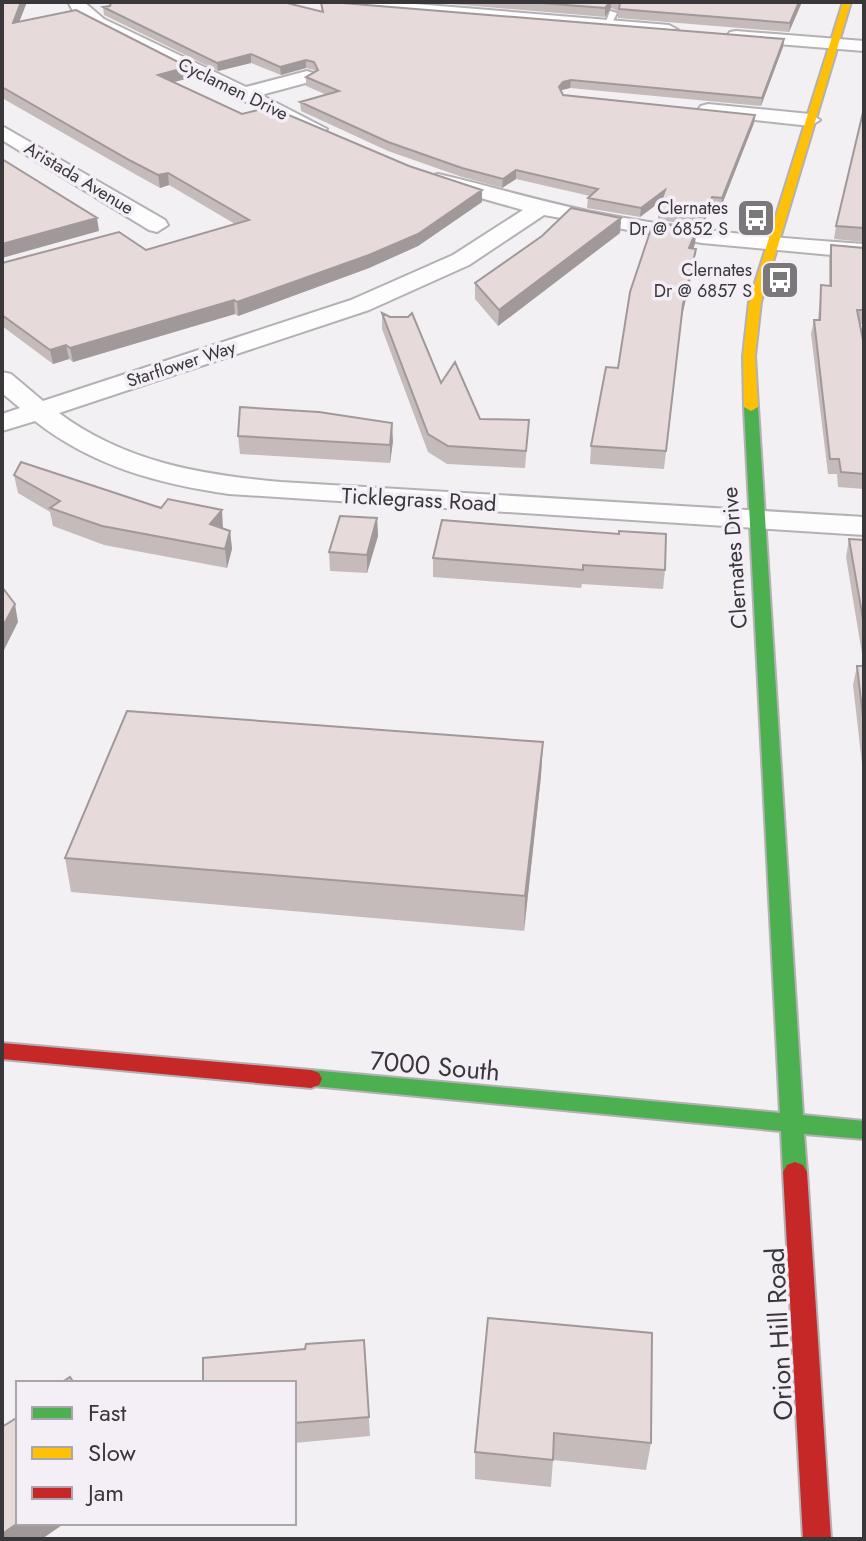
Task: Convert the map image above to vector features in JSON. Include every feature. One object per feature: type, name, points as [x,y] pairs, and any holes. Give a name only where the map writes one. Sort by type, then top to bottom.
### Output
[{"type":"street","name":"Cyclamen Drive","points":[[76,2],[82,12],[98,23],[328,135]]},
{"type":"street","points":[[331,2],[610,19],[682,31]]},
{"type":"street","name":"Clernates Drive","points":[[793,1125],[755,519],[749,356],[755,302],[847,2]]},
{"type":"street","points":[[713,34],[864,46]]},
{"type":"street","points":[[243,94],[307,77]]},
{"type":"street","points":[[690,109],[810,120]]},
{"type":"street","name":"Aristada Avenue","points":[[2,132],[157,225],[129,233]]},
{"type":"street","points":[[424,175],[540,208],[673,233],[864,251]]},
{"type":"street","name":"Starflower Way","points":[[2,423],[360,305],[449,266],[540,208]]},
{"type":"street","points":[[360,305],[386,319]]},
{"type":"street","name":"Ticklegrass Road","points":[[2,380],[81,440],[146,468],[204,482],[281,491],[864,526]]},
{"type":"street","name":"7000 South","points":[[2,1051],[864,1130]]},
{"type":"street","name":"Orion Hill Road","points":[[793,1125],[817,1539]]},
{"type":"building","points":[[2,2],[21,2],[13,23],[76,10],[188,67],[158,75],[242,114],[270,107],[409,166],[482,190],[418,234],[369,255],[237,302],[234,300],[70,348],[66,345],[50,350],[2,315],[2,263],[119,232],[146,250],[249,220],[168,173],[158,175],[131,161],[2,87]]},
{"type":"building","points":[[111,2],[283,2],[323,12],[321,2],[330,2],[784,39],[762,98],[571,80],[559,87],[563,95],[755,115],[722,198],[712,197],[704,217],[658,210],[665,190],[641,208],[588,198],[598,189],[516,170],[503,179],[388,142],[300,102],[339,91],[306,77],[318,70],[314,62],[306,60],[280,67],[251,54],[217,63],[103,7],[110,6]]},
{"type":"building","points":[[528,2],[610,2],[605,8]]},
{"type":"building","points":[[617,2],[799,2],[790,23],[619,9],[620,3]]},
{"type":"building","points":[[864,108],[864,228],[836,226]]},
{"type":"building","points":[[2,159],[97,218],[2,244]]},
{"type":"building","points":[[571,208],[621,218],[499,310],[475,283],[542,236]]},
{"type":"building","points":[[653,223],[697,229],[689,248],[696,249],[683,304],[666,451],[591,446],[606,367],[618,368],[630,292]]},
{"type":"building","points":[[831,245],[864,248],[864,310],[857,310],[864,345],[864,474],[841,472],[839,459],[830,459],[814,320],[820,320],[821,285],[831,286]]},
{"type":"building","points":[[382,313],[390,317],[408,317],[412,313],[441,383],[455,362],[480,419],[529,420],[526,451],[448,446],[428,434]]},
{"type":"building","points":[[240,407],[319,412],[392,423],[390,445],[238,436]]},
{"type":"building","points":[[21,462],[161,508],[168,499],[222,510],[210,524],[230,531],[225,549],[102,526],[50,508],[60,501],[14,475]]},
{"type":"building","points":[[340,516],[377,518],[367,555],[329,552]]},
{"type":"building","points":[[442,520],[619,534],[619,531],[666,534],[665,570],[583,565],[583,570],[433,558]]},
{"type":"building","points":[[849,539],[864,540],[864,625]]},
{"type":"building","points":[[2,587],[15,604],[2,628]]},
{"type":"building","points":[[857,666],[864,666],[864,726]]},
{"type":"building","points":[[127,711],[543,742],[525,896],[65,858]]},
{"type":"building","points":[[488,1318],[652,1333],[651,1443],[554,1433],[553,1460],[475,1452]]},
{"type":"building","points":[[364,1340],[369,1417],[296,1423],[296,1381],[203,1381],[203,1358],[305,1349],[306,1344]]},
{"type":"building","points":[[16,1418],[16,1524],[2,1534],[2,1427]]},
{"type":"traffic: fast","points":[[751,407],[795,1172]]},
{"type":"traffic: fast","points":[[311,1079],[864,1130]]},
{"type":"traffic: slow","points":[[751,407],[749,356],[755,302],[847,2]]},
{"type":"traffic: jam","points":[[2,1051],[311,1079]]},
{"type":"traffic: jam","points":[[795,1172],[817,1539]]},
{"type":"place","name":"Clernates Dr @ 6852 S","points":[[756,218]]},
{"type":"place","name":"Clernates Dr @ 6857 S","points":[[780,280]]}]
